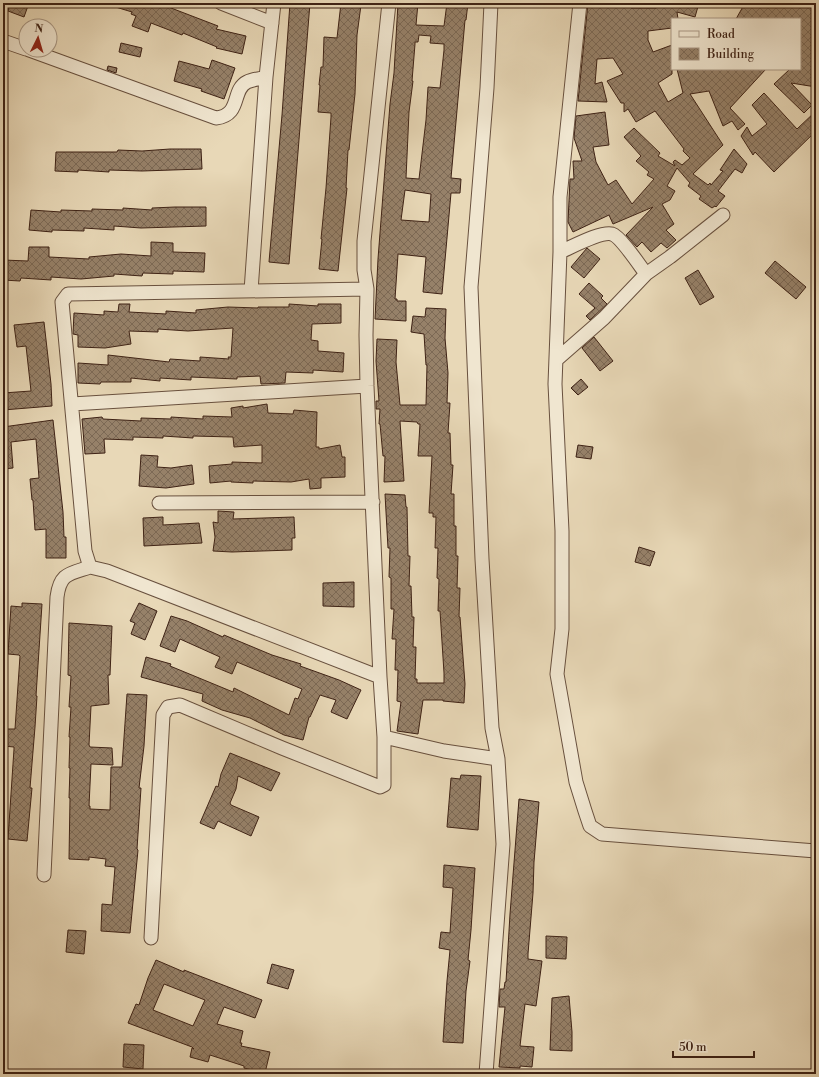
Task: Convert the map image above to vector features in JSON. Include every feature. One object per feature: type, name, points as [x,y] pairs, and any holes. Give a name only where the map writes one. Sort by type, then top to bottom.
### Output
[{"type":"street","points":[[221,3],[272,23]]},
{"type":"street","points":[[251,291],[266,77],[274,3]]},
{"type":"street","points":[[151,938],[163,715],[168,707],[180,705],[380,787],[384,785],[384,737],[367,386],[367,289],[364,270],[364,240],[389,3]]},
{"type":"street","points":[[486,1074],[502,844],[498,759],[492,728],[482,566],[471,287],[487,88],[491,3]]},
{"type":"street","points":[[580,3],[560,197],[560,252],[554,384],[562,531],[562,629],[557,674],[576,782],[584,811],[590,826],[602,834],[816,850]]},
{"type":"street","points":[[3,41],[18,47]]},
{"type":"street","points":[[49,58],[216,118],[224,117],[230,113],[242,86],[247,82],[266,77]]},
{"type":"street","points":[[556,360],[604,318],[646,274],[723,215]]},
{"type":"street","points":[[560,252],[604,234],[614,234],[646,274]]},
{"type":"street","points":[[90,566],[85,551],[62,302],[68,294],[367,289]]},
{"type":"street","points":[[72,404],[367,386]]},
{"type":"street","points":[[159,504],[373,502]]},
{"type":"street","points":[[44,875],[58,585],[67,575],[90,566],[107,571],[380,677]]},
{"type":"street","points":[[384,737],[444,751],[498,759]]},
{"type":"building","points":[[10,3],[29,3],[24,17],[8,11]]},
{"type":"building","points":[[110,3],[158,3],[218,26],[216,29],[246,36],[242,54],[216,48],[217,47],[183,33],[182,35],[151,23],[148,32],[132,26],[136,16],[131,14],[132,12],[109,5]]},
{"type":"building","points":[[290,3],[310,3],[289,264],[269,262]]},
{"type":"building","points":[[341,3],[361,5],[357,35],[355,94],[348,150],[347,188],[338,271],[319,269],[331,113],[318,112],[321,67],[323,67],[324,37],[337,38]]},
{"type":"building","points":[[398,3],[418,3],[416,25],[444,26],[447,3],[468,3],[465,20],[451,178],[461,179],[460,193],[451,193],[442,294],[423,292],[426,257],[398,254],[395,299],[397,299],[397,301],[406,301],[406,321],[375,319],[378,259],[390,104],[394,73]],"holes":[[[419,35],[431,36],[430,43],[444,44],[440,88],[428,87],[426,120],[419,179],[406,178],[409,112],[413,81],[415,42],[418,42]],[[405,190],[431,194],[429,222],[401,220]]]},
{"type":"building","points":[[588,3],[630,3],[631,8],[656,8],[656,6],[653,6],[654,3],[699,3],[695,17],[677,12],[678,18],[671,18],[671,28],[648,31],[648,40],[653,52],[671,45],[672,74],[658,83],[668,102],[683,93],[677,70],[765,70],[730,108],[745,124],[738,130],[732,121],[723,126],[709,91],[690,94],[723,145],[693,174],[708,185],[710,183],[711,185],[723,171],[720,170],[734,149],[747,164],[742,173],[735,169],[718,191],[725,196],[716,207],[715,206],[712,208],[699,199],[701,196],[688,186],[690,183],[677,168],[667,186],[675,191],[670,200],[662,204],[674,224],[666,230],[676,240],[667,248],[661,243],[651,252],[642,242],[637,247],[626,235],[653,207],[613,224],[609,215],[573,232],[568,222],[570,179],[574,179],[573,161],[582,161],[574,138],[576,116],[605,112],[609,145],[593,147],[596,162],[608,185],[616,180],[632,204],[654,179],[647,175],[649,172],[636,161],[641,156],[624,137],[634,128],[660,153],[658,156],[675,166],[673,162],[675,160],[682,165],[690,158],[683,151],[684,149],[655,111],[636,122],[628,109],[624,112],[624,103],[621,103],[607,81],[623,74],[613,58],[597,59],[595,84],[602,82],[607,102],[578,101]]},
{"type":"building","points":[[745,3],[811,3],[816,8],[816,87],[791,83],[812,105],[804,113],[774,84],[789,70],[801,70],[801,18],[737,18]]},
{"type":"building","points":[[121,43],[142,48],[140,57],[119,52]]},
{"type":"building","points":[[212,60],[235,68],[224,99],[201,91],[202,89],[174,81],[179,61],[209,69]]},
{"type":"building","points":[[108,66],[117,68],[116,73],[107,70]]},
{"type":"building","points":[[764,93],[797,129],[816,111],[816,131],[774,172],[755,152],[753,155],[741,136],[747,127],[752,136],[767,124],[752,105]]},
{"type":"building","points":[[201,149],[202,169],[142,171],[109,170],[109,172],[78,170],[78,172],[55,171],[56,152],[117,152],[118,150],[142,151]]},
{"type":"building","points":[[206,207],[206,226],[141,228],[114,226],[114,230],[84,228],[84,231],[52,230],[52,232],[29,230],[31,210],[61,212],[61,210],[123,210],[123,208],[152,210],[152,208]]},
{"type":"building","points":[[151,242],[173,243],[173,252],[205,253],[204,272],[173,271],[173,274],[143,273],[142,276],[114,274],[114,276],[81,279],[51,277],[51,280],[21,278],[20,281],[3,280],[3,260],[28,261],[29,247],[49,247],[49,257],[89,259],[89,257],[121,254],[151,256]]},
{"type":"building","points":[[587,248],[600,259],[584,278],[571,267]]},
{"type":"building","points":[[775,261],[806,287],[796,299],[765,273]]},
{"type":"building","points":[[698,270],[714,297],[700,305],[685,278]]},
{"type":"building","points":[[589,283],[603,296],[601,298],[607,304],[590,320],[586,316],[595,308],[579,294]]},
{"type":"building","points":[[119,304],[130,304],[129,312],[166,314],[166,311],[196,313],[196,310],[228,307],[258,308],[289,307],[289,304],[318,306],[318,304],[341,304],[341,323],[312,324],[311,340],[318,341],[318,351],[344,353],[343,372],[313,370],[313,373],[286,372],[285,383],[261,384],[260,376],[237,377],[237,379],[191,377],[191,380],[160,378],[160,381],[131,378],[131,382],[101,382],[100,384],[78,383],[78,363],[108,365],[108,355],[169,362],[170,359],[200,361],[200,357],[229,359],[228,357],[231,357],[233,328],[188,331],[158,329],[158,332],[129,331],[131,344],[105,348],[78,347],[78,335],[73,334],[74,313],[104,315],[104,311],[118,312]]},
{"type":"building","points":[[426,308],[446,309],[445,338],[448,373],[447,403],[450,403],[448,433],[450,433],[451,465],[453,465],[451,494],[454,494],[454,526],[456,526],[456,556],[458,556],[457,588],[460,588],[459,617],[465,684],[464,703],[443,700],[423,700],[418,734],[397,731],[401,702],[397,701],[398,670],[395,670],[396,639],[392,639],[394,609],[391,609],[391,578],[389,577],[390,548],[388,548],[385,494],[405,495],[407,507],[408,556],[410,556],[409,586],[411,586],[412,617],[414,617],[413,647],[416,647],[415,679],[417,679],[417,683],[444,683],[440,611],[438,611],[439,579],[437,578],[438,548],[435,548],[436,517],[433,517],[433,513],[429,513],[432,456],[418,456],[420,424],[417,422],[400,421],[404,481],[384,482],[385,456],[383,456],[379,424],[380,409],[376,409],[376,401],[379,401],[376,361],[377,339],[397,340],[396,362],[400,405],[426,405],[427,365],[424,334],[411,332],[413,316],[425,317]]},
{"type":"building","points":[[44,322],[52,406],[3,410],[3,393],[31,391],[26,346],[17,347],[14,325]]},
{"type":"building","points":[[594,337],[613,361],[600,371],[582,348]]},
{"type":"building","points":[[581,379],[588,387],[578,395],[571,388]]},
{"type":"building","points":[[267,404],[268,413],[293,414],[294,410],[317,412],[316,447],[319,447],[319,449],[340,445],[342,457],[345,457],[345,477],[321,478],[321,488],[310,489],[309,479],[291,482],[253,481],[253,483],[231,481],[210,483],[209,466],[232,464],[232,462],[262,463],[262,445],[234,447],[233,437],[193,436],[193,438],[163,436],[163,438],[133,437],[133,440],[104,439],[105,453],[85,454],[82,419],[102,417],[103,419],[141,421],[141,418],[171,419],[171,417],[203,419],[203,416],[232,417],[231,408],[243,406],[243,408]]},
{"type":"building","points":[[53,420],[63,512],[64,537],[66,537],[66,558],[46,558],[46,529],[35,530],[30,479],[39,478],[36,439],[11,442],[13,468],[3,469],[3,427]]},
{"type":"building","points":[[578,445],[593,447],[591,459],[576,457]]},
{"type":"building","points":[[141,455],[158,456],[157,467],[171,468],[192,465],[194,484],[166,488],[139,486]]},
{"type":"building","points":[[218,511],[234,512],[233,519],[294,517],[295,538],[292,538],[292,550],[232,552],[213,551],[215,537],[213,522],[218,523]]},
{"type":"building","points":[[163,517],[163,525],[199,523],[202,543],[144,546],[143,518]]},
{"type":"building","points":[[639,547],[655,552],[650,566],[635,562]]},
{"type":"building","points":[[354,582],[354,607],[323,606],[323,583]]},
{"type":"building","points":[[22,603],[42,604],[30,788],[32,788],[27,841],[8,839],[14,747],[3,746],[5,729],[15,729],[20,656],[8,654],[11,606],[22,607]]},
{"type":"building","points":[[139,603],[157,611],[145,640],[131,634],[135,623],[130,621]]},
{"type":"building","points":[[171,616],[187,621],[223,637],[224,635],[272,655],[301,664],[300,666],[339,680],[361,690],[347,719],[331,712],[336,700],[320,695],[309,717],[303,740],[284,735],[250,718],[222,710],[202,701],[203,694],[141,677],[146,657],[171,664],[170,666],[233,692],[234,688],[289,715],[295,698],[298,699],[302,689],[237,662],[232,674],[215,667],[220,657],[180,639],[175,652],[160,646]]},
{"type":"building","points":[[69,623],[112,626],[110,675],[108,675],[109,704],[91,706],[89,745],[90,747],[112,748],[113,765],[91,764],[90,809],[110,810],[111,767],[122,767],[127,694],[147,695],[144,746],[139,788],[141,788],[138,850],[130,933],[101,931],[102,904],[112,905],[115,867],[105,866],[106,859],[89,857],[89,860],[69,859],[69,737],[71,707],[69,707],[71,676],[68,675]]},
{"type":"building","points":[[230,753],[280,773],[271,791],[238,776],[236,789],[230,803],[231,805],[259,817],[251,836],[218,821],[214,829],[200,823],[216,786],[218,787],[221,774]]},
{"type":"building","points":[[461,775],[481,776],[478,830],[447,827],[451,778],[460,779]]},
{"type":"building","points":[[519,799],[539,802],[528,959],[542,961],[536,1006],[525,1004],[520,1046],[534,1047],[532,1067],[520,1066],[520,1068],[499,1067],[505,1007],[499,1007],[500,989],[504,989],[506,982]]},
{"type":"building","points":[[444,865],[475,868],[468,960],[470,961],[466,991],[463,1043],[443,1042],[450,950],[439,948],[441,932],[450,933],[453,888],[443,887]]},
{"type":"building","points":[[68,930],[86,931],[84,954],[66,952]]},
{"type":"building","points":[[546,936],[567,937],[566,959],[546,958]]},
{"type":"building","points":[[156,960],[184,972],[184,970],[262,1000],[255,1018],[224,1007],[217,1024],[243,1031],[240,1043],[242,1043],[241,1046],[270,1052],[265,1073],[244,1068],[244,1066],[210,1055],[208,1062],[190,1057],[192,1048],[194,1049],[192,1047],[128,1023],[136,1004],[139,1005]],"holes":[[[164,984],[205,1000],[193,1026],[153,1010]]]},
{"type":"building","points":[[272,964],[294,970],[288,989],[267,983]]},
{"type":"building","points":[[569,996],[572,1051],[550,1050],[552,998]]},
{"type":"building","points":[[124,1044],[144,1045],[143,1069],[123,1067]]}]
